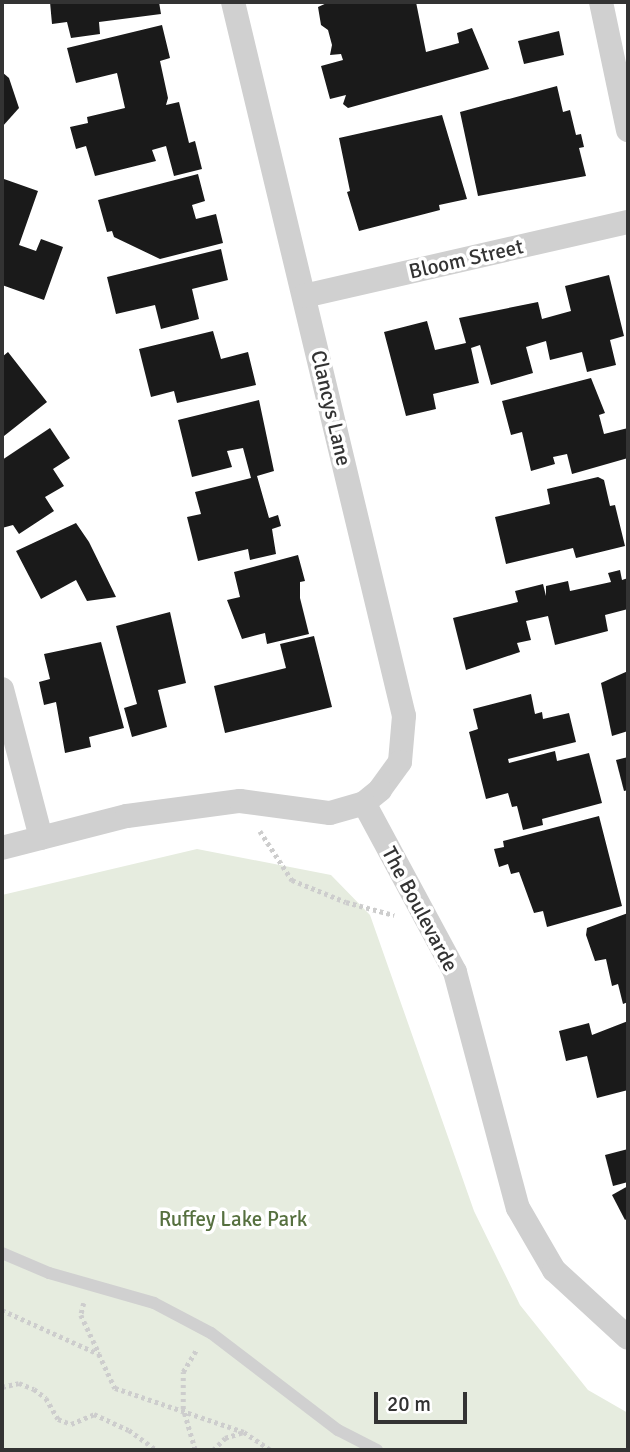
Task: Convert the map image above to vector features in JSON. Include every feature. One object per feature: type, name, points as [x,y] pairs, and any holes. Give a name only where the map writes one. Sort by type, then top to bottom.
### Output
[{"type":"street","name":"Clancys Lane","points":[[233,2],[404,716],[400,762],[380,790],[363,803]]},
{"type":"street","points":[[601,2],[628,130]]},
{"type":"street","name":"Bloom Street","points":[[304,296],[628,222]]},
{"type":"street","points":[[2,689],[41,838]]},
{"type":"street","points":[[2,848],[127,816],[240,801],[330,813],[363,803]]},
{"type":"street","name":"The Boulevarde","points":[[363,803],[454,972],[472,1027],[518,1208],[554,1270],[628,1338]]},
{"type":"lane","points":[[2,1253],[89,1286],[154,1303],[211,1333],[338,1430],[377,1450]]},
{"type":"path","points":[[240,801],[292,880],[346,902],[431,925]]},
{"type":"path","points":[[89,1286],[81,1315],[115,1388],[244,1432],[271,1450]]},
{"type":"path","points":[[2,1310],[99,1354]]},
{"type":"path","points":[[195,1450],[183,1409],[183,1372],[211,1333]]},
{"type":"path","points":[[2,1387],[19,1383],[34,1389],[58,1419],[71,1424],[94,1415],[129,1430],[157,1450]]},
{"type":"path","points":[[212,1450],[225,1438],[244,1432]]},
{"type":"green space","name":"Ruffey Lake Park","points":[[197,849],[331,875],[370,915],[474,1211],[520,1305],[588,1390],[628,1413],[628,1450],[2,1450],[2,895]]},
{"type":"building","points":[[50,2],[159,2],[161,14],[99,22],[100,34],[71,38],[67,22],[52,24]]},
{"type":"building","points":[[329,2],[416,2],[426,52],[459,43],[457,33],[472,28],[489,69],[348,108],[343,104],[346,95],[330,99],[321,66],[343,60],[341,54],[330,55],[332,45],[328,30],[321,25],[318,7]]},
{"type":"building","points":[[162,25],[170,58],[160,61],[168,98],[166,105],[179,102],[189,143],[195,141],[202,169],[174,176],[166,146],[152,150],[156,161],[95,176],[86,146],[76,149],[70,127],[88,123],[87,117],[125,108],[117,73],[76,83],[67,48]]},
{"type":"building","points":[[559,31],[564,55],[524,64],[518,41]]},
{"type":"building","points":[[2,72],[9,78],[19,108],[2,127]]},
{"type":"building","points":[[557,86],[563,112],[570,110],[576,135],[581,134],[584,147],[579,148],[586,176],[478,196],[460,112]]},
{"type":"building","points":[[442,115],[467,199],[439,205],[440,210],[359,231],[347,192],[350,191],[339,138]]},
{"type":"building","points":[[198,174],[205,201],[192,205],[196,219],[216,214],[223,243],[160,259],[114,237],[112,231],[107,232],[98,200]]},
{"type":"building","points":[[4,179],[38,191],[19,245],[36,251],[41,239],[63,247],[44,300],[2,285]]},
{"type":"building","points":[[221,249],[228,280],[192,289],[199,319],[161,329],[155,305],[116,314],[107,277]]},
{"type":"building","points":[[609,275],[624,336],[610,340],[616,365],[587,372],[582,352],[550,360],[546,341],[526,347],[533,373],[491,385],[480,345],[471,348],[479,383],[433,394],[436,409],[406,416],[384,332],[427,321],[435,350],[466,343],[459,318],[538,302],[542,319],[571,311],[565,286]]},
{"type":"building","points":[[213,331],[221,359],[248,352],[256,385],[177,403],[174,391],[151,397],[139,349]]},
{"type":"building","points":[[8,352],[47,402],[4,436],[2,443],[2,357]]},
{"type":"building","points":[[591,378],[605,413],[599,415],[604,434],[628,428],[628,458],[572,474],[567,454],[553,457],[555,464],[531,471],[522,432],[511,435],[502,401]]},
{"type":"building","points":[[259,400],[274,471],[257,476],[269,518],[278,515],[281,526],[272,529],[276,554],[250,560],[248,549],[198,561],[187,517],[201,514],[195,492],[251,478],[243,448],[227,451],[232,467],[192,477],[178,420]]},
{"type":"building","points":[[50,428],[70,458],[53,469],[64,486],[45,497],[54,511],[19,534],[13,525],[2,528],[2,460]]},
{"type":"building","points":[[598,477],[604,480],[610,506],[615,505],[625,546],[576,558],[573,548],[506,564],[495,517],[550,504],[547,489]]},
{"type":"building","points":[[76,523],[89,542],[116,597],[87,601],[76,580],[41,599],[16,551]]},
{"type":"building","points":[[298,555],[305,581],[300,582],[300,598],[309,634],[267,644],[265,633],[242,639],[227,600],[240,597],[234,572]]},
{"type":"building","points":[[620,570],[622,580],[628,578],[628,609],[605,615],[608,631],[555,645],[548,616],[526,621],[531,640],[517,643],[520,652],[466,670],[453,618],[518,602],[515,591],[543,584],[546,596],[546,586],[568,581],[570,591],[611,582],[608,573]]},
{"type":"building","points":[[170,612],[186,683],[158,690],[167,727],[132,737],[124,708],[137,704],[116,626]]},
{"type":"building","points":[[314,636],[332,707],[225,733],[214,686],[286,668],[280,644]]},
{"type":"building","points":[[101,642],[124,728],[89,737],[91,747],[65,753],[56,702],[44,705],[39,682],[50,679],[44,654]]},
{"type":"building","points":[[628,671],[628,731],[612,736],[601,683]]},
{"type":"building","points":[[531,694],[535,714],[542,712],[543,719],[569,713],[576,742],[508,759],[509,763],[555,751],[557,761],[589,753],[602,803],[542,819],[543,825],[523,830],[517,806],[512,807],[508,793],[486,799],[469,732],[478,729],[473,709]]},
{"type":"building","points":[[628,757],[628,790],[624,791],[616,760]]},
{"type":"building","points":[[599,816],[622,906],[547,927],[543,911],[534,913],[519,872],[511,874],[508,864],[499,867],[494,849],[504,847],[503,841]]},
{"type":"building","points":[[628,913],[628,1002],[623,1004],[618,984],[612,986],[606,959],[595,961],[586,935],[587,928]]},
{"type":"building","points":[[628,1021],[628,1090],[597,1098],[587,1056],[566,1061],[559,1031],[589,1023],[592,1035]]},
{"type":"building","points":[[628,1149],[628,1182],[613,1186],[605,1155]]},
{"type":"building","points":[[628,1186],[628,1218],[625,1220],[612,1195]]}]
